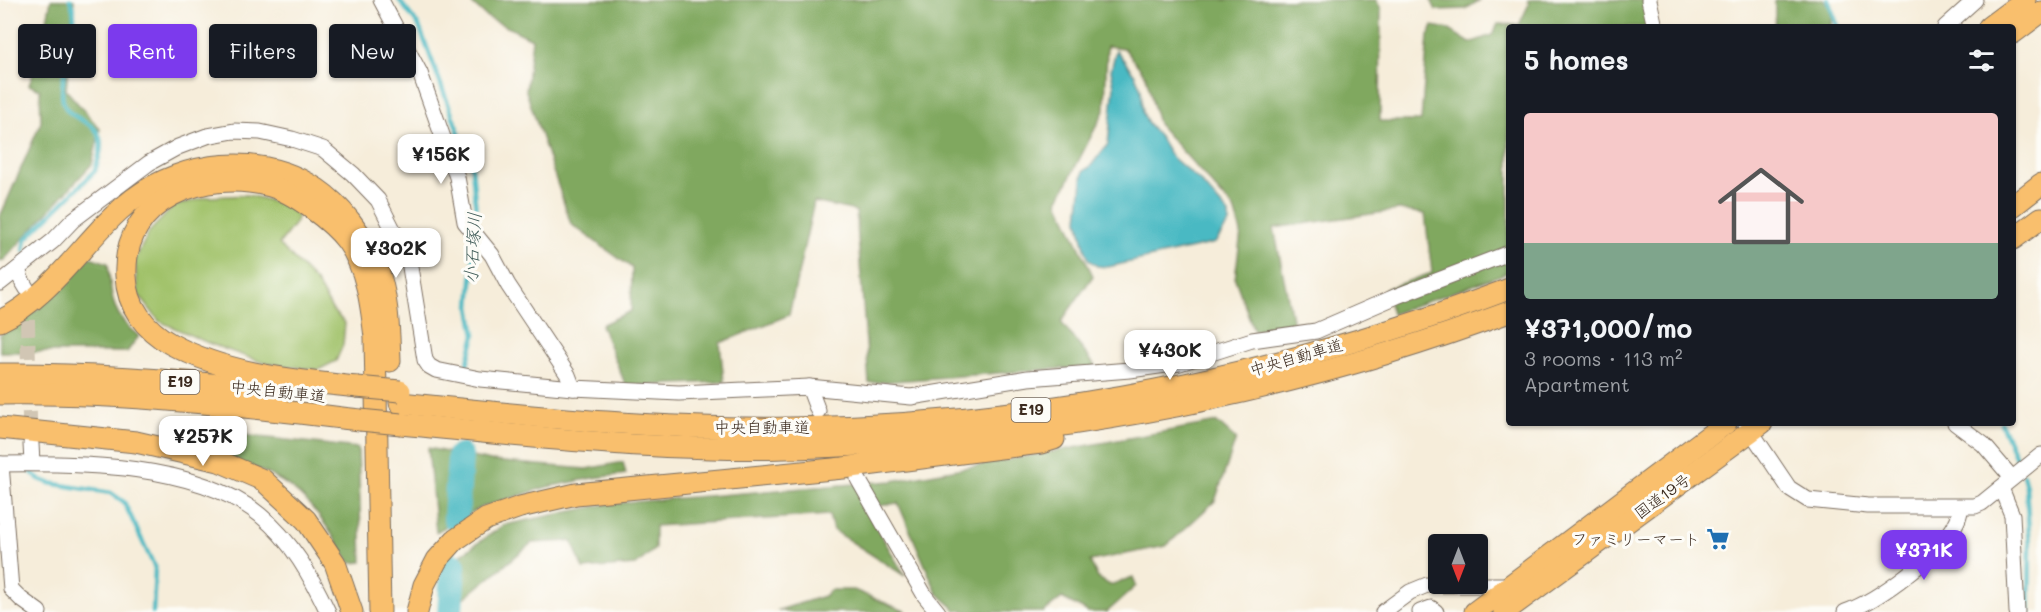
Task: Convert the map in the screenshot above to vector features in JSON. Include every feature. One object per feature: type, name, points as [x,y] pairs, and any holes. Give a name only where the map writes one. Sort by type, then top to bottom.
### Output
[{"type":"highway","points":[[1993,24],[2025,0]]},
{"type":"highway","points":[[2016,31],[2041,12]]},
{"type":"highway","points":[[0,321],[18,312],[40,295],[133,199],[160,182],[189,171],[223,165],[252,165],[288,174],[317,189],[344,213],[364,242],[376,264],[383,293],[389,327],[393,612]]},
{"type":"highway","points":[[358,393],[231,368],[170,344],[147,326],[134,308],[126,289],[125,268],[127,248],[136,227],[148,211],[189,186],[247,181],[273,186],[306,205],[325,218],[347,242],[359,264],[370,296],[375,336],[381,612]]},
{"type":"highway","points":[[2016,204],[2041,184]]},
{"type":"highway","points":[[2016,237],[2041,218]]},
{"type":"highway","name":"中央自動車道","points":[[0,374],[102,376],[358,393],[538,417],[655,426],[791,428],[896,424],[994,416],[1175,387],[1240,372],[1369,336],[1506,290]]},
{"type":"highway","name":"中央自動車道","points":[[0,394],[220,404],[551,438],[711,448],[796,448],[958,438],[1140,414],[1240,392],[1374,357],[1506,313]]},
{"type":"highway","points":[[417,612],[428,577],[437,560],[455,540],[486,519],[520,507],[576,494],[843,468],[1041,443],[1140,414]]},
{"type":"highway","name":"国道19号","points":[[1475,612],[1722,426]]},
{"type":"highway","name":"国道19号","points":[[1504,612],[1753,426]]},
{"type":"highway","points":[[0,428],[136,442],[219,461],[263,480],[306,520],[335,563],[352,612]]},
{"type":"highway","points":[[1522,612],[1548,594],[1603,538]]},
{"type":"street","points":[[381,0],[420,73],[457,177],[465,222],[492,255],[508,285],[568,375],[573,388]]},
{"type":"street","points":[[1649,0],[1654,24]]},
{"type":"street","points":[[1948,24],[1975,0]]},
{"type":"street","points":[[0,283],[53,241],[73,220],[149,163],[177,147],[207,136],[234,131],[260,132],[322,149],[353,174],[378,200],[409,261],[424,352],[429,366],[436,370],[480,379],[573,388],[679,393],[809,387],[911,397],[1028,378],[1130,370],[1180,363],[1252,340],[1316,331],[1397,296],[1506,254]]},
{"type":"street","points":[[18,269],[27,289]]},
{"type":"street","points":[[809,387],[818,411]]},
{"type":"street","points":[[1753,426],[1789,488],[1808,500],[1868,506],[1975,506],[1982,503],[2041,455]]},
{"type":"street","points":[[1959,426],[1983,444],[2009,481],[2017,612]]},
{"type":"street","points":[[31,444],[32,463]]},
{"type":"street","points":[[39,612],[11,589],[0,464],[32,463],[125,469],[176,476],[209,486],[238,499],[261,516],[297,555],[311,576],[328,612]]},
{"type":"street","points":[[858,480],[925,596],[938,612]]},
{"type":"street","points":[[1845,612],[1859,607],[1891,587],[1928,556],[1945,539],[1957,522],[1961,507]]},
{"type":"street","points":[[1383,612],[1410,592],[1427,585],[1512,585]]},
{"type":"street","points":[[1420,612],[1431,608],[1436,612]]},
{"type":"green space","points":[[51,0],[74,0],[72,24],[46,24]]},
{"type":"green space","points":[[468,0],[1376,0],[1381,9],[1380,121],[1421,121],[1428,36],[1433,26],[1448,29],[1470,43],[1492,35],[1498,24],[1506,24],[1506,273],[1392,314],[1385,289],[1432,273],[1425,214],[1399,210],[1274,228],[1293,324],[1254,331],[1235,279],[1241,232],[1234,209],[1158,124],[1146,76],[1124,48],[1107,46],[1105,109],[1058,201],[1093,276],[1061,322],[1096,367],[869,383],[856,211],[814,202],[789,315],[720,343],[724,382],[626,386],[601,325],[631,311],[632,268],[571,224],[526,91],[532,39],[487,17]]},
{"type":"green space","points":[[1431,0],[1480,0],[1466,9],[1436,10]]},
{"type":"green space","points":[[1528,0],[1644,0],[1649,24],[1519,24],[1529,4]]},
{"type":"green space","points":[[1775,0],[1823,0],[1831,8],[1831,24],[1775,24]]},
{"type":"green space","points":[[31,78],[67,78],[66,90],[100,129],[92,164],[0,262],[0,217],[41,122],[40,90],[29,85]]},
{"type":"green space","points":[[248,195],[279,203],[298,211],[296,222],[279,244],[316,282],[333,311],[345,323],[343,345],[336,361],[318,370],[264,363],[208,343],[159,321],[138,294],[135,260],[149,232],[174,206],[208,197]]},
{"type":"green space","points":[[90,257],[108,263],[114,304],[123,321],[139,336],[127,352],[0,352],[0,335],[39,308]]},
{"type":"green space","points":[[1217,422],[1236,439],[1215,501],[1166,546],[1090,561],[1098,578],[1110,585],[1133,577],[1136,586],[1107,612],[1088,612],[1062,598],[1044,612],[956,610],[937,593],[898,503],[865,508],[905,576],[833,530],[829,515],[655,526],[655,549],[636,565],[583,569],[572,541],[532,543],[458,603],[462,554],[504,525],[607,504],[892,481]]},
{"type":"green space","points":[[178,428],[358,448],[362,562],[350,563],[315,511],[288,485],[244,464],[181,444]]},
{"type":"green space","points":[[428,448],[491,461],[586,469],[623,462],[626,474],[547,487],[482,507],[436,532]]},
{"type":"green space","points":[[830,590],[854,590],[907,612],[787,612],[779,610],[824,596]]},
{"type":"water","points":[[1116,50],[1135,75],[1141,89],[1143,113],[1148,123],[1171,156],[1201,182],[1229,214],[1229,223],[1215,243],[1108,267],[1097,266],[1089,260],[1078,220],[1083,171],[1090,167],[1108,144],[1114,86],[1111,70]]},
{"type":"waterway","points":[[24,251],[26,239],[95,171],[100,151],[101,143],[97,132],[70,113],[63,101],[62,90],[74,24],[70,0]]},
{"type":"waterway","name":"小石塚川","points":[[399,0],[419,26],[472,168],[476,212],[475,229]]},
{"type":"waterway","points":[[1828,0],[1837,24]]},
{"type":"waterway","name":"小石塚川","points":[[466,368],[475,335],[470,307],[475,241]]},
{"type":"waterway","points":[[2002,426],[2020,467]]},
{"type":"waterway","name":"小石塚川","points":[[456,519],[460,456]]},
{"type":"waterway","points":[[30,471],[39,479],[49,483],[111,493],[124,502],[155,568],[153,612]]},
{"type":"waterway","points":[[2023,475],[2026,486],[2030,548],[2029,612]]},
{"type":"waterway","name":"小石塚川","points":[[450,612],[453,566]]},
{"type":"tunnel","points":[[27,297],[30,441]]},
{"type":"place","name":"ファミリーマート","points":[[1718,539]]}]
